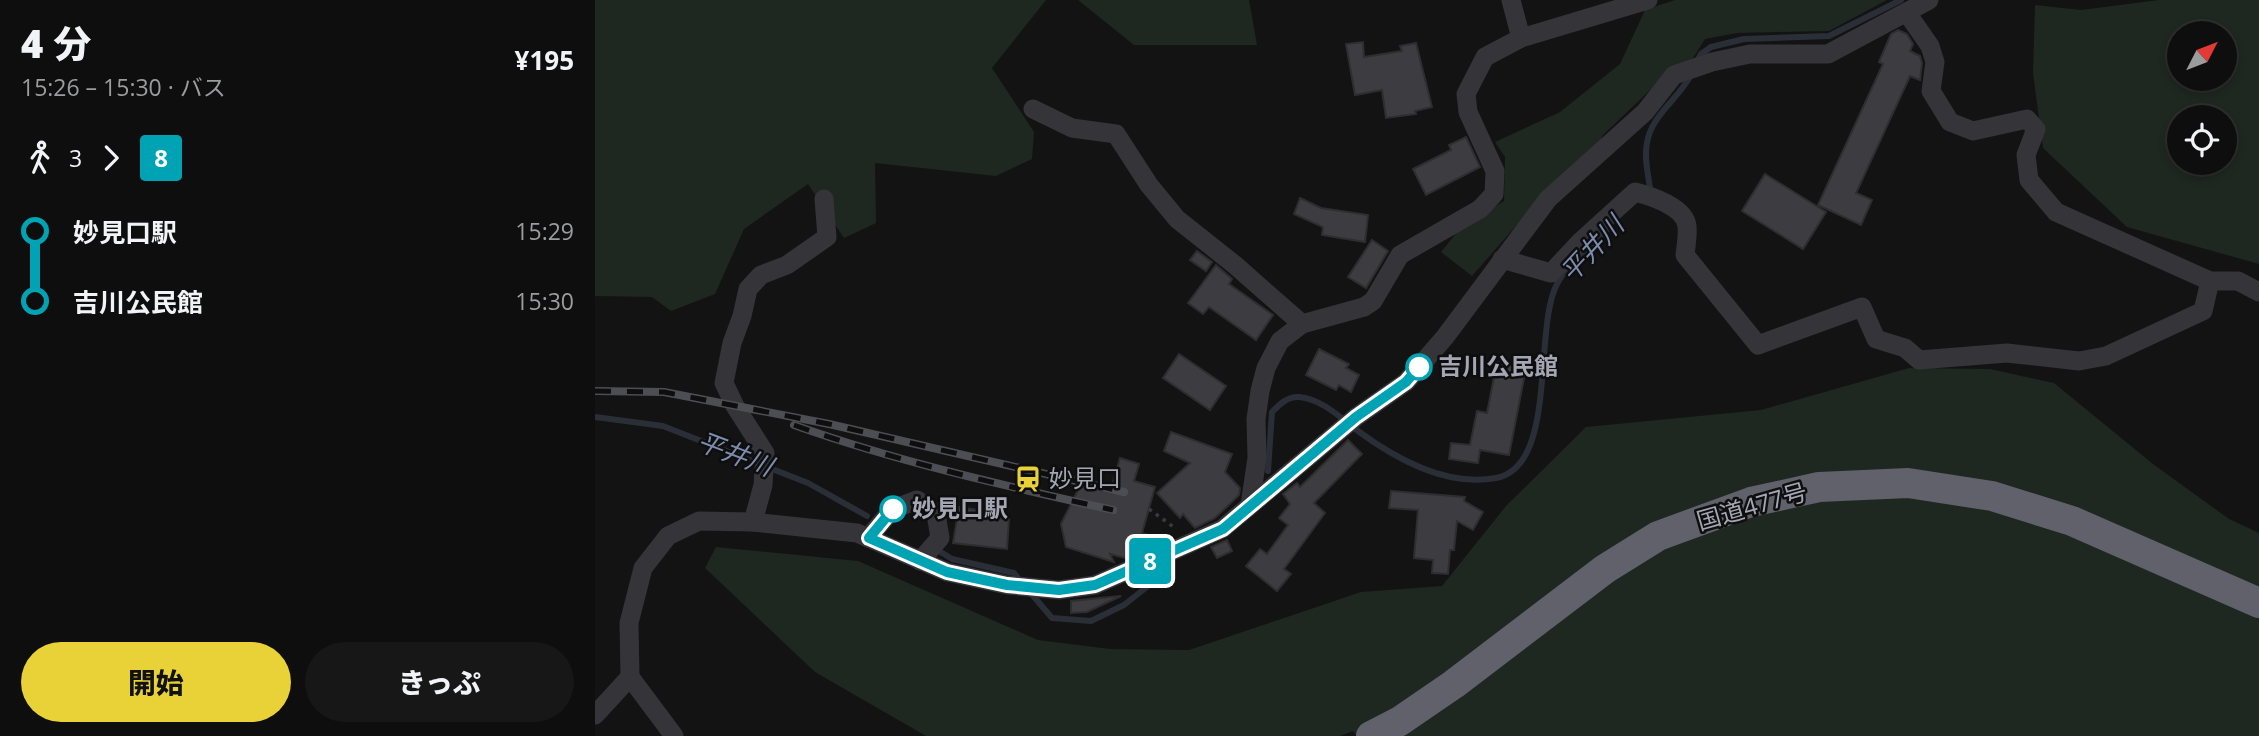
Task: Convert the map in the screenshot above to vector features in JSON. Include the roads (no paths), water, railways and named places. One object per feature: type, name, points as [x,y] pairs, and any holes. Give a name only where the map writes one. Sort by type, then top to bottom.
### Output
[{"type":"highway","name":"国道477号","points":[[1371,736],[1400,721],[1454,684],[1605,569],[1658,536],[1751,502],[1819,487],[1908,483],[1992,496],[2072,521],[2259,603]]},
{"type":"street","points":[[1511,0],[1521,38]]},
{"type":"street","points":[[1250,505],[1257,458],[1256,419],[1266,368],[1280,341],[1302,324],[1364,307],[1373,301],[1400,255],[1480,209],[1494,194],[1495,171],[1468,112],[1466,94],[1485,57],[1521,38],[1648,0]]},
{"type":"street","points":[[674,736],[630,677],[629,623],[643,568],[668,536],[699,521],[753,522],[857,533],[947,572],[1007,585],[1059,590],[1095,585],[1223,529],[1356,417],[1406,382],[1445,337],[1548,199],[1645,112],[1674,75],[1712,62],[1750,54],[1828,54],[1929,0]]},
{"type":"street","points":[[1907,13],[1930,46],[1935,62],[1931,91],[1950,122],[1973,131],[2027,119],[2036,129],[2027,155],[2029,180],[2056,212],[2210,281],[2238,281],[2259,292]]},
{"type":"street","points":[[1033,109],[1072,128],[1117,134],[1149,185],[1177,219],[1302,324]]},
{"type":"street","points":[[1503,259],[1551,274],[1580,242],[1635,192],[1657,197],[1681,215],[1687,223],[1685,255],[1758,345],[1862,307],[1876,339],[1905,348],[1919,360],[2007,352],[2079,361],[2106,356],[2203,312],[2210,281]]},
{"type":"street","points":[[753,522],[763,485],[765,453],[723,383],[748,289],[761,275],[787,265],[827,237],[824,199]]},
{"type":"street","points":[[869,538],[893,509],[917,500],[936,514],[940,538],[920,561]]},
{"type":"street","points":[[595,715],[630,677]]},
{"type":"waterway","name":"平井川","points":[[1696,63],[1701,54],[1711,47],[1744,39],[1829,36],[1901,0]]},
{"type":"waterway","name":"平井川","points":[[1645,193],[1650,188],[1646,154],[1650,133],[1660,115],[1692,73]]},
{"type":"waterway","name":"平井川","points":[[1268,471],[1272,412],[1284,401],[1295,397],[1316,401],[1406,461],[1441,474],[1478,480],[1496,478],[1515,468],[1528,449],[1536,424],[1550,305],[1557,284],[1573,262],[1607,230]]},
{"type":"waterway","name":"平井川","points":[[595,417],[663,426],[808,483],[867,516]]},
{"type":"waterway","name":"平井川","points":[[939,551],[952,559],[1014,573],[1022,583]]},
{"type":"waterway","name":"平井川","points":[[1029,591],[1052,618],[1091,621],[1124,605],[1162,575]]},
{"type":"railway","points":[[595,391],[664,392],[829,424],[1124,492]]},
{"type":"railway","points":[[794,425],[912,462],[1113,510]]},
{"type":"place","name":"吉川公民館","points":[[1419,367]]},
{"type":"place","name":"妙見口","points":[[1028,479]]},
{"type":"place","name":"妙見口駅","points":[[893,509]]}]
